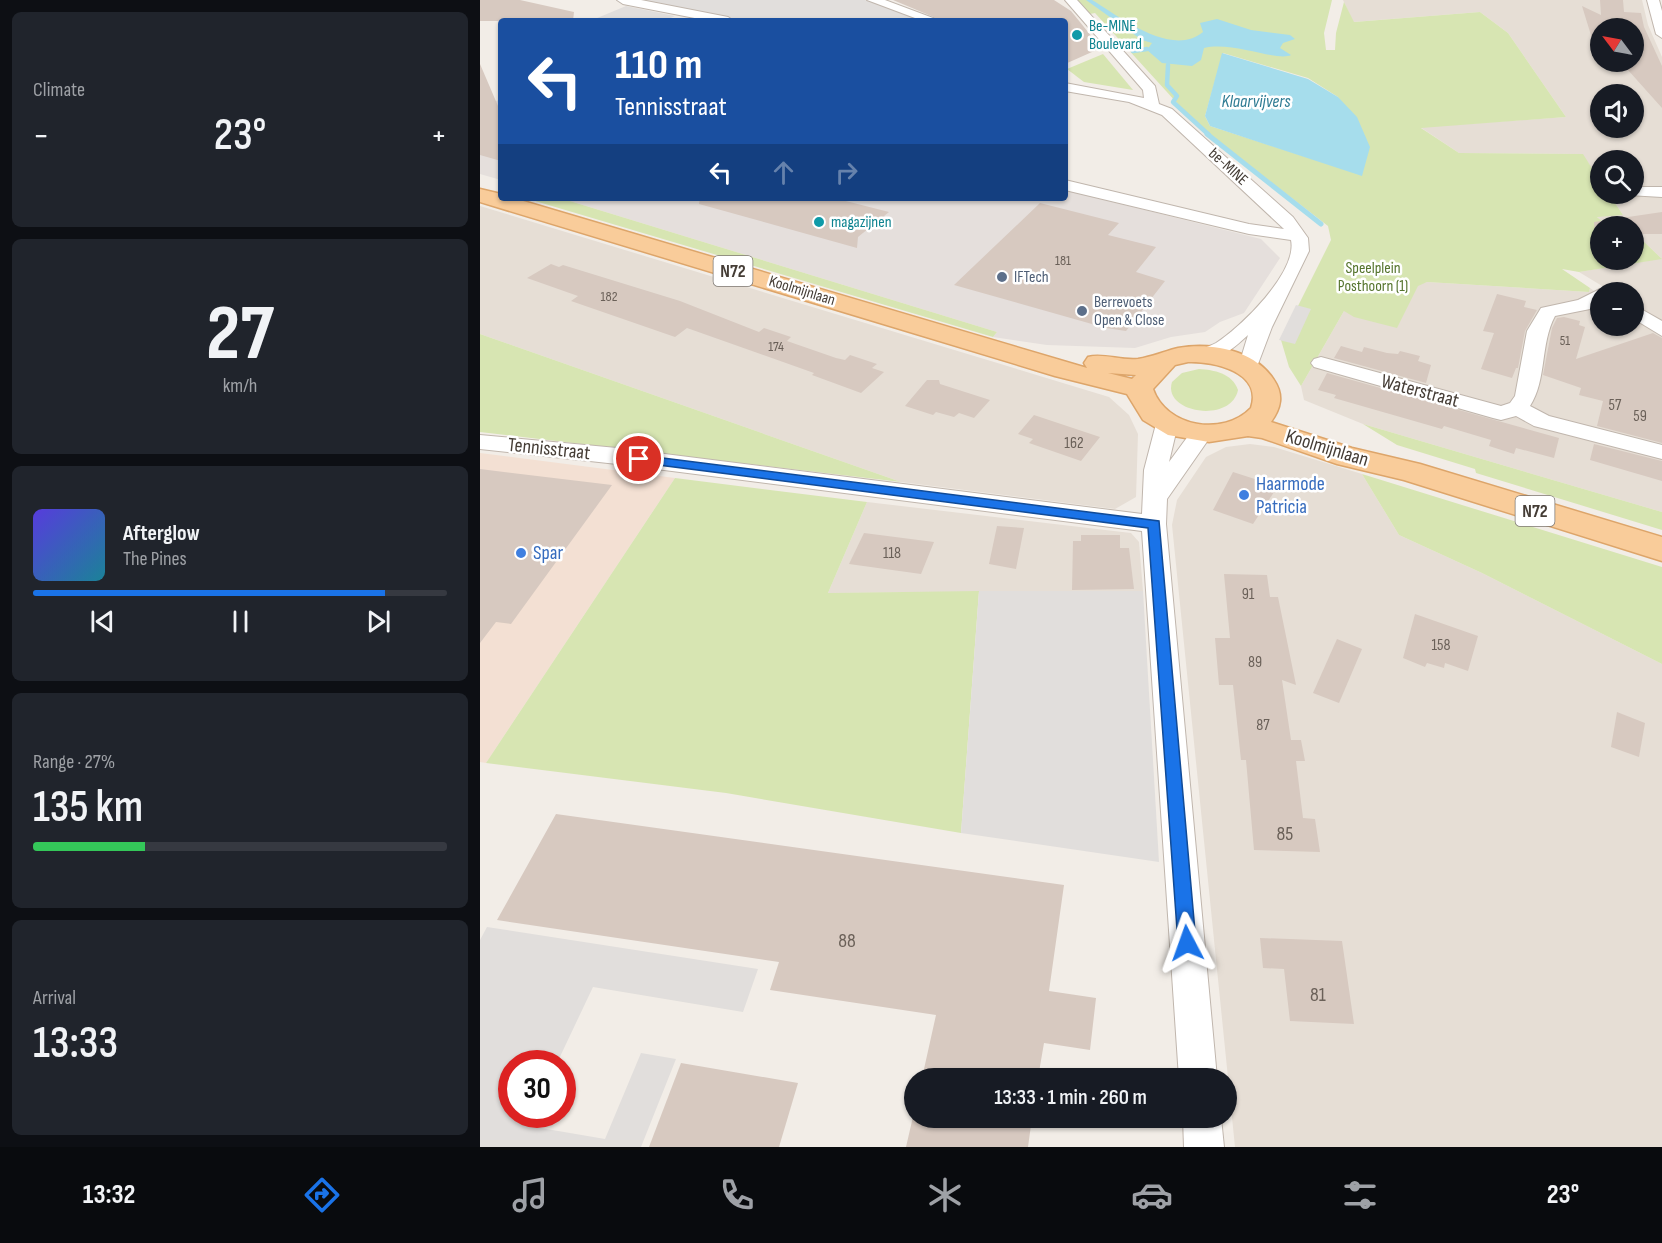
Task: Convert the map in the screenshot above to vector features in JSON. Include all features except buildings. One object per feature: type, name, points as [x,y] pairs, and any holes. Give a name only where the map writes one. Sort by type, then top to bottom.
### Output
[{"type":"main road","name":"Koolmijnlaan","points":[[480,195],[498,200]]},
{"type":"main road","name":"Koolmijnlaan","points":[[500,201],[1139,389],[1146,408],[1167,424],[1202,433],[1233,430],[1245,426],[1264,412],[1268,403],[1409,471]]},
{"type":"main road","name":"Koolmijnlaan","points":[[1021,356],[1134,367],[1184,355],[1206,354],[1223,357],[1248,368]]},
{"type":"main road","points":[[1139,389],[1150,374],[1165,360]]},
{"type":"main road","points":[[1248,368],[1263,383],[1268,403]]},
{"type":"main road","name":"Koolmijnlaan","points":[[1245,426],[1268,430],[1347,457],[1409,471],[1662,549]]},
{"type":"street","points":[[623,0],[713,18]]},
{"type":"street","points":[[873,0],[925,18]]},
{"type":"street","points":[[1071,0],[1150,89],[1152,105]]},
{"type":"street","points":[[1653,0],[1662,34]]},
{"type":"street","name":"be-MINE","points":[[1068,87],[1132,98],[1167,112],[1287,221],[1298,237]]},
{"type":"street","points":[[1068,186],[1249,229],[1298,237]]},
{"type":"street","points":[[1644,192],[1662,192]]},
{"type":"street","name":"Koolmijnlaan","points":[[1248,368],[1251,353],[1273,302],[1299,255],[1301,246],[1298,237]]},
{"type":"street","points":[[1585,280],[1590,283]]},
{"type":"street","points":[[1590,301],[1583,305],[1562,307],[1548,312],[1537,331],[1526,396],[1518,408],[1542,421],[1662,452]]},
{"type":"street","name":"Koolmijnlaan","points":[[1206,354],[1223,347],[1273,302]]},
{"type":"street","points":[[1644,318],[1662,330]]},
{"type":"street","name":"Waterstraat","points":[[1321,363],[1501,413],[1518,408]]},
{"type":"street","points":[[1167,424],[1156,470],[1156,509],[1197,1068]]},
{"type":"street","points":[[1156,509],[1186,452],[1202,433]]},
{"type":"street","name":"Tennisstraat","points":[[480,442],[1156,509]]},
{"type":"street","points":[[1203,1128],[1204,1147]]},
{"type":"shaded area","points":[[637,0],[865,0],[920,18],[726,18]]},
{"type":"shaded area","points":[[1343,0],[1642,0],[1648,25],[1662,57],[1662,325],[1644,313],[1644,282],[1596,282],[1579,272],[1644,270],[1644,261],[1661,258],[1644,242],[1644,216],[1596,216],[1623,215],[1616,204],[1644,204],[1644,150],[1590,150],[1590,166],[1582,154],[1459,153],[1420,127],[1566,117],[1508,33],[1480,12],[1353,22]]},
{"type":"shaded area","points":[[626,6],[675,16],[671,18],[597,18]]},
{"type":"shaded area","points":[[498,100],[498,179],[480,174],[480,108]]},
{"type":"shaded area","points":[[1068,191],[1261,239],[1280,258],[1244,313],[1220,322],[1205,332],[1171,337],[1135,348],[1047,345],[993,337],[997,332],[570,201],[1068,201]]},
{"type":"shaded area","points":[[480,206],[1109,397],[1129,415],[1138,434],[1136,497],[1115,509],[901,482],[480,334]]},
{"type":"shaded area","points":[[1427,282],[1589,292],[1590,288],[1590,336],[1644,336],[1644,324],[1662,336],[1662,512],[1363,424],[1304,400],[1301,386],[1348,304]]},
{"type":"shaded area","points":[[1296,305],[1311,309],[1295,344],[1279,340]]},
{"type":"shaded area","points":[[1250,444],[1274,447],[1362,474],[1399,535],[1482,573],[1662,664],[1662,1147],[1235,1147],[1233,1128],[1237,1128],[1237,1068],[1227,1068],[1172,525],[1177,500],[1206,457],[1226,447]]},
{"type":"shaded area","points":[[480,453],[675,478],[486,763],[480,762]]},
{"type":"shaded area","points":[[867,502],[1131,533],[1139,542],[1143,591],[828,593]]},
{"type":"shaded area","points":[[979,591],[1143,591],[1159,862],[961,833]]},
{"type":"shaded area","points":[[487,927],[758,969],[743,1012],[593,987],[563,1050],[498,1050],[498,1128],[541,1128],[605,1139],[641,1053],[676,1059],[641,1147],[480,1147],[480,940]]},
{"type":"green space","name":"Speelplein Posthoorn (1)","points":[[1076,0],[1332,0],[1324,33],[1326,50],[1335,50],[1336,33],[1344,2],[1354,22],[1480,12],[1508,33],[1566,117],[1421,128],[1459,153],[1583,154],[1590,165],[1590,204],[1616,204],[1623,215],[1590,216],[1592,270],[1579,272],[1562,269],[1590,288],[1589,292],[1427,282],[1418,286],[1397,328],[1354,317],[1344,311],[1301,386],[1289,367],[1281,340],[1331,240],[1328,226],[1197,125],[1095,13],[1090,14]],"holes":[[[1223,53],[1308,78],[1338,97],[1362,175],[1210,126],[1205,116]]]},
{"type":"green space","points":[[1103,54],[1133,90],[1084,82],[1068,69]]},
{"type":"green space","points":[[535,201],[570,201],[997,332],[993,337]]},
{"type":"green space","points":[[1644,242],[1662,259],[1644,262]]},
{"type":"green space","points":[[480,334],[901,482],[480,432]]},
{"type":"green space","points":[[1199,369],[1227,376],[1238,390],[1233,401],[1211,411],[1187,407],[1177,401],[1172,393],[1172,382],[1182,373]]},
{"type":"green space","points":[[1363,424],[1662,512],[1662,530],[1476,473],[1475,469],[1397,445]]},
{"type":"green space","points":[[1362,474],[1662,567],[1662,664],[1482,573],[1399,535]]},
{"type":"green space","points":[[675,478],[867,502],[828,593],[979,591],[961,833],[726,793],[486,763]]},
{"type":"water","points":[[1086,0],[1092,0],[1131,24],[1162,38],[1190,39],[1203,32],[1200,23],[1217,19],[1251,30],[1290,35],[1295,39],[1283,43],[1280,48],[1291,55],[1276,56],[1228,47],[1215,47],[1204,48],[1201,60],[1192,66],[1162,63],[1147,50],[1152,43],[1142,40]]},
{"type":"water","name":"Klaarvijvers","points":[[1222,53],[1308,79],[1338,97],[1357,117],[1370,147],[1362,176],[1210,126],[1205,116]]},
{"type":"waterway","points":[[1133,51],[1147,49]]},
{"type":"waterway","points":[[1168,65],[1167,85],[1177,96],[1173,102],[1209,135]]},
{"type":"waterway","points":[[1207,134],[1321,224]]},
{"type":"place","name":"Be-MINE Boulevard","points":[[1077,35]]},
{"type":"place","name":"magazijnen","points":[[819,222]]},
{"type":"place","name":"IFTech","points":[[1002,277]]},
{"type":"place","name":"Berrevoets Open & Close","points":[[1082,311]]},
{"type":"place","name":"Haarmode Patricia","points":[[1244,495]]},
{"type":"place","name":"Spar","points":[[521,553]]},
{"type":"route","points":[[639,459],[1154,524],[1187,943]]}]
